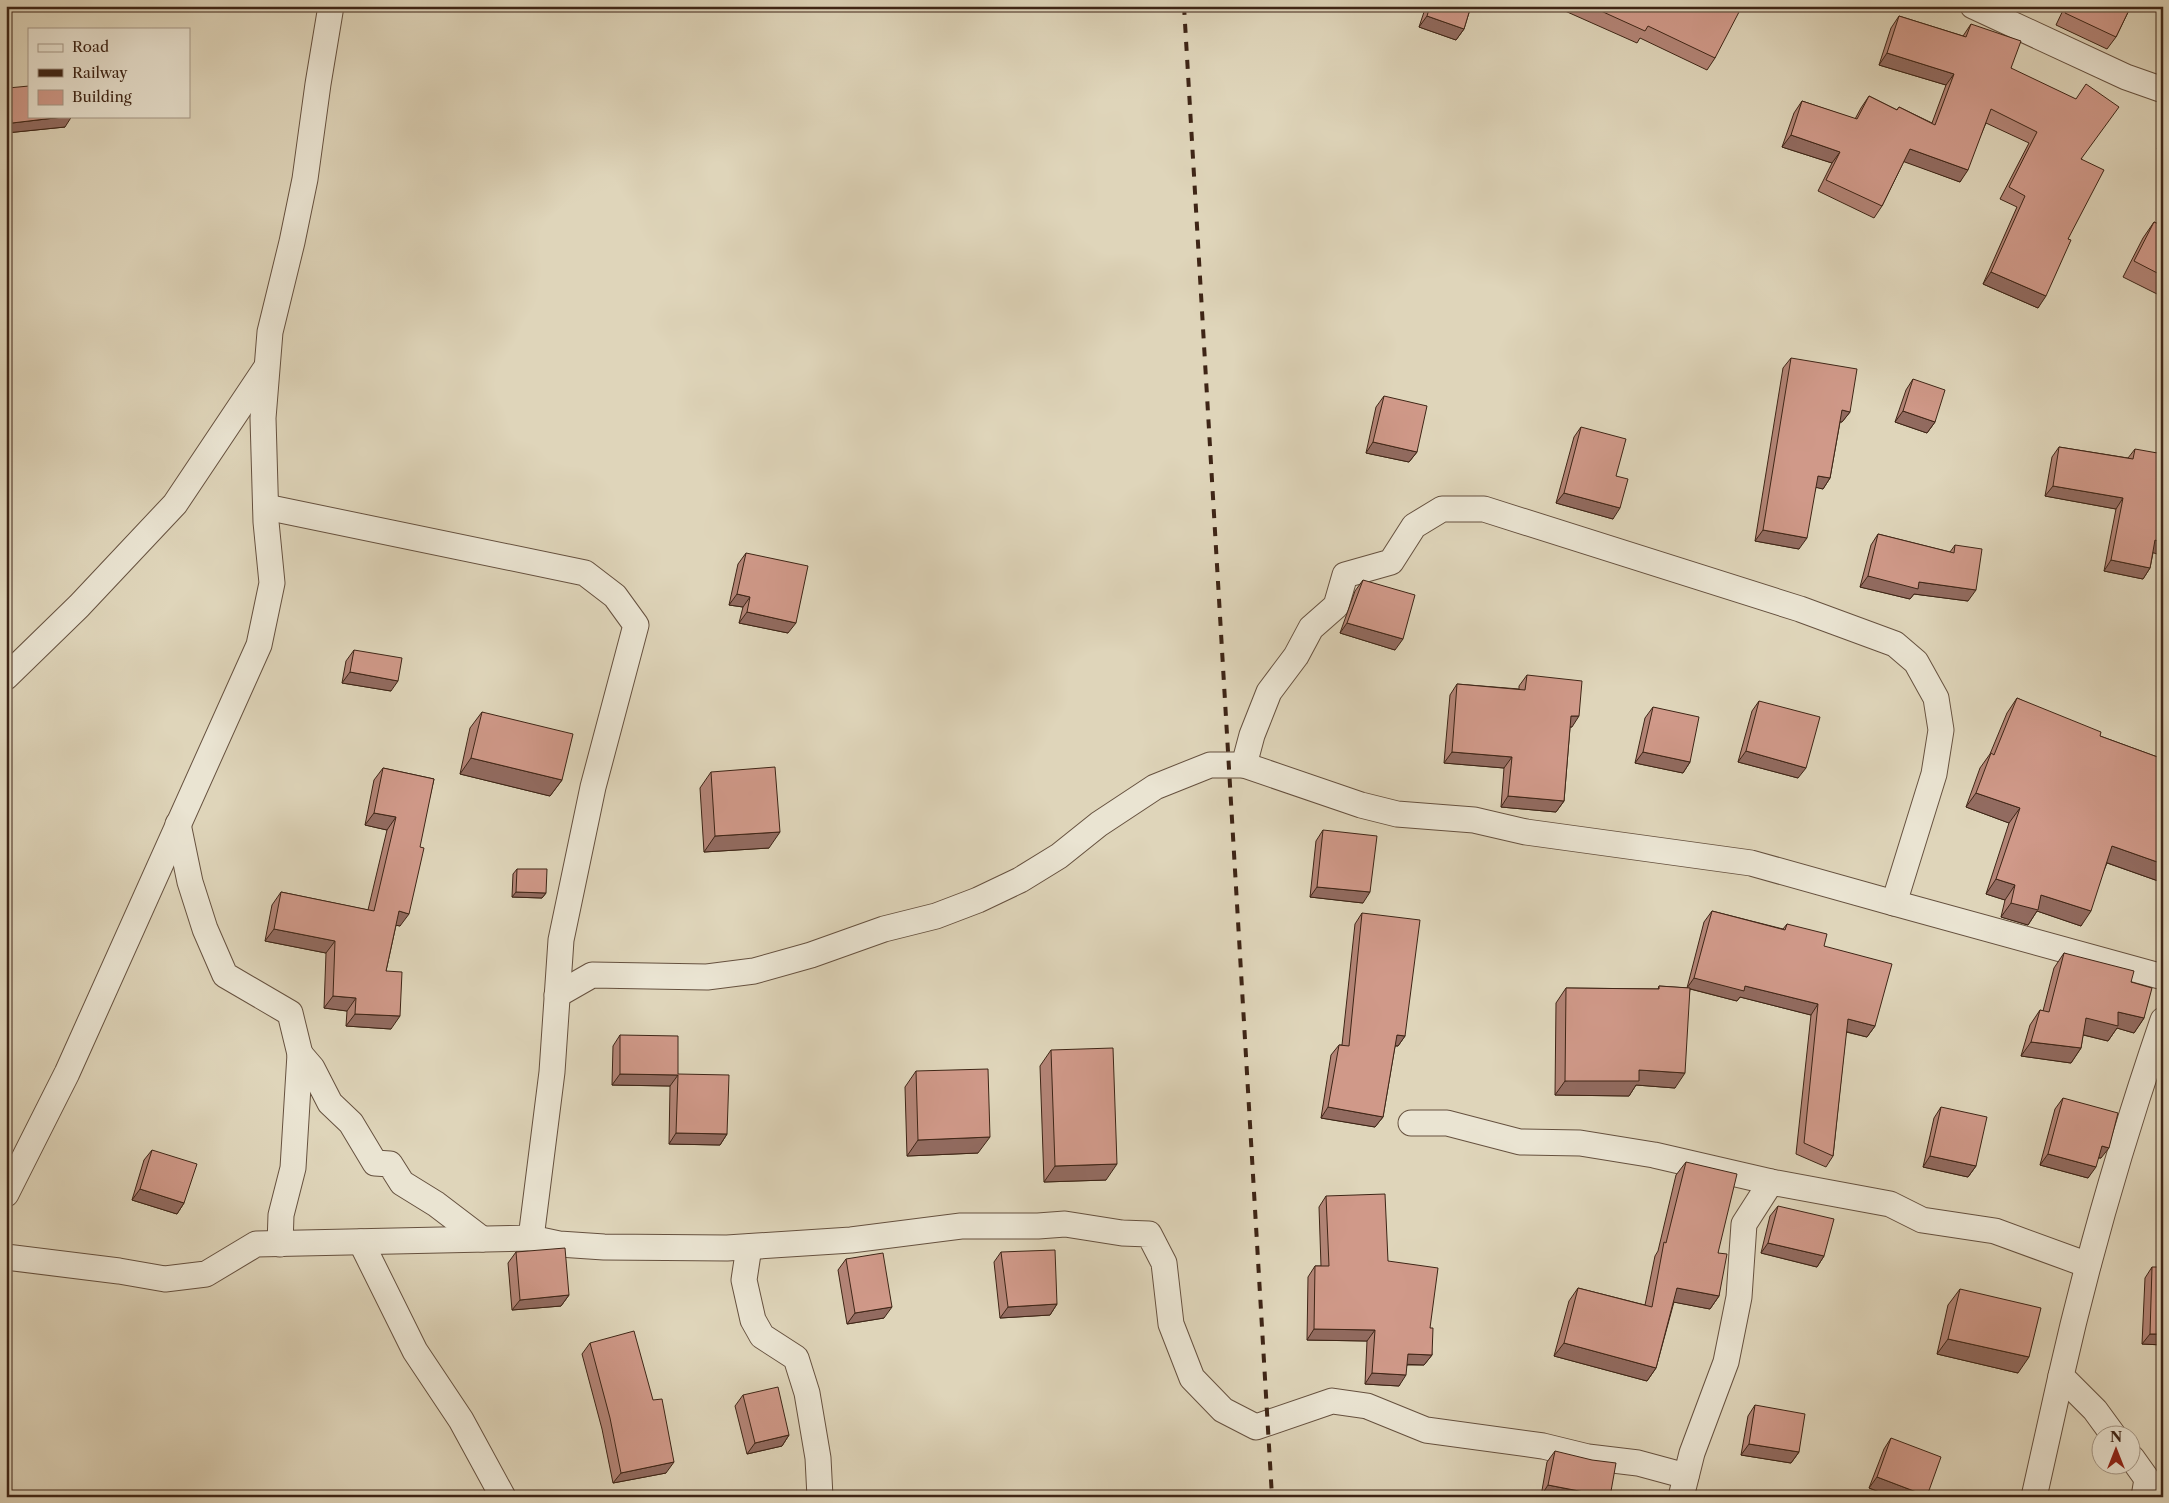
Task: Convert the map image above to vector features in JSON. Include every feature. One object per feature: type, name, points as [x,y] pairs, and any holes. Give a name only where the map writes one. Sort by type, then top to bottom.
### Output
[{"type":"street","points":[[6,1194],[67,1073],[258,645],[272,583],[266,507],[263,418],[270,332],[305,179],[318,84],[332,6]]},
{"type":"street","points":[[1973,6],[2126,76],[2163,90]]},
{"type":"street","points":[[6,677],[79,606],[175,504],[267,366]]},
{"type":"street","points":[[266,507],[585,573],[615,596],[636,625],[593,787],[561,940],[552,1072],[531,1238]]},
{"type":"street","points":[[1244,765],[1252,735],[1269,692],[1296,656],[1311,628],[1336,606],[1345,575],[1391,562],[1414,526],[1442,509],[1484,509],[1575,536],[1800,609],[1896,644],[1916,662],[1936,698],[1941,730],[1934,774],[1894,903]]},
{"type":"street","points":[[557,995],[592,975],[706,977],[754,971],[811,955],[884,929],[936,916],[978,900],[1020,880],[1059,856],[1099,824],[1155,787],[1210,765],[1244,765],[1361,805],[1397,814],[1474,820],[1534,834],[1751,863],[2163,977]]},
{"type":"street","points":[[178,824],[190,882],[205,929],[225,975],[290,1013],[300,1054],[293,1168],[281,1214],[280,1244]]},
{"type":"street","points":[[2034,1497],[2088,1265],[2132,1112],[2163,1020]]},
{"type":"street","points":[[300,1054],[312,1068],[330,1103],[351,1124],[375,1163],[390,1164],[402,1183],[436,1204],[482,1240]]},
{"type":"street","points":[[1411,1124],[1448,1122],[1520,1142],[1580,1143],[1654,1155],[1771,1182],[1890,1204],[1922,1220],[1995,1231],[2088,1265]]},
{"type":"street","points":[[6,1257],[119,1271],[166,1279],[206,1274],[256,1244],[531,1238],[559,1244],[604,1247],[749,1247],[851,1240],[961,1226],[1065,1224],[1122,1233],[1149,1234],[1164,1263],[1171,1324],[1192,1378],[1223,1410],[1256,1427],[1332,1401],[1367,1406],[1426,1430],[1543,1446],[1588,1458],[1638,1463],[1683,1491],[1692,1453],[1726,1362],[1738,1297],[1744,1224],[1771,1182]]},
{"type":"street","points":[[361,1242],[415,1351],[461,1420],[503,1497]]},
{"type":"street","points":[[749,1247],[744,1280],[753,1320],[762,1336],[796,1358],[807,1393],[818,1458],[820,1497]]},
{"type":"street","points":[[2061,1376],[2095,1410],[2107,1426]]},
{"type":"street","points":[[2142,1472],[2147,1479],[2144,1497]]},
{"type":"building","points":[[1430,6],[1471,6],[1464,29],[1427,16]]},
{"type":"building","points":[[1590,6],[1725,6],[1739,12],[1715,58],[1648,26],[1645,31]]},
{"type":"building","points":[[2068,6],[2131,6],[2116,37],[2065,13]]},
{"type":"building","points":[[1899,16],[1966,37],[1971,24],[2021,41],[2011,68],[2076,99],[2086,84],[2119,107],[2081,159],[2104,170],[2068,239],[2071,240],[2046,296],[1991,272],[2025,196],[2009,187],[2037,132],[1991,109],[1968,170],[1910,149],[1882,206],[1826,180],[1840,152],[1791,135],[1802,101],[1857,119],[1869,96],[1897,110],[1899,107],[1935,125],[1954,74],[1887,53]]},
{"type":"building","points":[[28,86],[28,118],[54,118],[12,123],[8,88]]},
{"type":"building","points":[[2154,222],[2163,226],[2163,276],[2134,261]]},
{"type":"building","points":[[1791,358],[1857,369],[1850,412],[1842,410],[1830,478],[1818,476],[1807,538],[1763,530]]},
{"type":"building","points":[[1913,379],[1945,390],[1935,422],[1903,411]]},
{"type":"building","points":[[1384,396],[1427,406],[1417,452],[1373,442]]},
{"type":"building","points":[[1581,427],[1626,439],[1616,476],[1628,479],[1620,508],[1564,493]]},
{"type":"building","points":[[2059,447],[2133,459],[2135,449],[2163,454],[2163,543],[2155,540],[2150,568],[2111,560],[2123,498],[2053,486]]},
{"type":"building","points":[[1878,534],[1954,553],[1955,545],[1982,549],[1976,590],[1919,582],[1918,589],[1868,576]]},
{"type":"building","points":[[746,553],[808,566],[796,623],[747,612],[750,597],[737,594]]},
{"type":"building","points":[[1363,580],[1415,595],[1403,639],[1347,623]]},
{"type":"building","points":[[354,650],[402,658],[398,681],[350,672]]},
{"type":"building","points":[[1527,675],[1582,681],[1579,716],[1571,716],[1564,801],[1508,796],[1512,757],[1452,752],[1457,684],[1525,690]]},
{"type":"building","points":[[2017,698],[2101,732],[2100,736],[2163,759],[2163,864],[2112,846],[2091,911],[2041,895],[2038,910],[2011,903],[2015,885],[1996,879],[2020,808],[1976,793],[1991,753],[1994,755]]},
{"type":"building","points":[[1759,701],[1820,717],[1806,768],[1746,751]]},
{"type":"building","points":[[1653,707],[1699,717],[1690,762],[1643,752]]},
{"type":"building","points":[[482,712],[573,734],[562,780],[471,758]]},
{"type":"building","points":[[775,767],[780,832],[715,836],[711,772]]},
{"type":"building","points":[[383,768],[434,779],[420,847],[424,848],[409,914],[399,911],[386,971],[402,972],[400,1016],[355,1014],[356,998],[333,996],[335,941],[274,929],[281,892],[374,911],[396,817],[374,813]]},
{"type":"building","points":[[1323,830],[1377,836],[1370,892],[1317,887]]},
{"type":"building","points":[[517,869],[547,869],[546,893],[516,892]]},
{"type":"building","points":[[1712,911],[1785,930],[1787,924],[1827,934],[1824,946],[1892,964],[1875,1026],[1848,1019],[1833,1156],[1804,1143],[1818,1004],[1745,986],[1744,991],[1694,978]]},
{"type":"building","points":[[1362,913],[1420,920],[1405,1036],[1397,1035],[1383,1117],[1328,1107],[1339,1045],[1349,1046]]},
{"type":"building","points":[[6,916],[11,918],[6,929]]},
{"type":"building","points":[[2064,953],[2134,971],[2131,982],[2152,988],[2144,1018],[2118,1012],[2118,1026],[2086,1018],[2081,1048],[2031,1042],[2040,1010],[2049,1012]]},
{"type":"building","points":[[1659,986],[1690,988],[1685,1073],[1639,1070],[1639,1081],[1565,1081],[1566,988],[1659,989]]},
{"type":"building","points":[[620,1035],[678,1036],[678,1074],[729,1075],[727,1134],[676,1133],[678,1075],[620,1074]]},
{"type":"building","points":[[1113,1048],[1117,1164],[1055,1166],[1051,1050]]},
{"type":"building","points":[[988,1069],[990,1137],[918,1140],[916,1071]]},
{"type":"building","points":[[2063,1098],[2118,1113],[2109,1148],[2102,1146],[2096,1167],[2048,1154]]},
{"type":"building","points":[[1941,1107],[1987,1117],[1976,1166],[1930,1156]]},
{"type":"building","points":[[152,1150],[197,1164],[184,1203],[140,1189]]},
{"type":"building","points":[[1686,1162],[1737,1174],[1718,1253],[1727,1254],[1719,1296],[1677,1288],[1656,1368],[1564,1343],[1578,1288],[1652,1307],[1664,1242],[1666,1243]]},
{"type":"building","points":[[1385,1194],[1388,1261],[1438,1268],[1430,1328],[1433,1328],[1432,1355],[1408,1354],[1406,1375],[1372,1373],[1375,1330],[1314,1329],[1315,1266],[1329,1266],[1326,1196]]},
{"type":"building","points":[[1778,1206],[1834,1219],[1824,1256],[1768,1243]]},
{"type":"building","points":[[565,1248],[569,1295],[520,1300],[516,1252]]},
{"type":"building","points":[[1055,1250],[1057,1304],[1008,1307],[1001,1252]]},
{"type":"building","points":[[883,1253],[892,1307],[855,1313],[846,1259]]},
{"type":"building","points":[[2152,1267],[2163,1267],[2163,1334],[2150,1334]]},
{"type":"building","points":[[1960,1289],[2041,1308],[2029,1357],[1948,1339]]},
{"type":"building","points":[[634,1331],[653,1400],[662,1399],[674,1462],[621,1473],[610,1418],[590,1343]]},
{"type":"building","points":[[778,1387],[789,1435],[755,1443],[743,1395]]},
{"type":"building","points":[[1755,1405],[1805,1414],[1799,1452],[1749,1444]]},
{"type":"building","points":[[1891,1438],[1941,1457],[1927,1496],[1877,1477]]},
{"type":"building","points":[[1555,1451],[1592,1460],[1616,1463],[1610,1497],[1548,1485]]},
{"type":"railway","points":[[1184,6],[1272,1497]]}]
